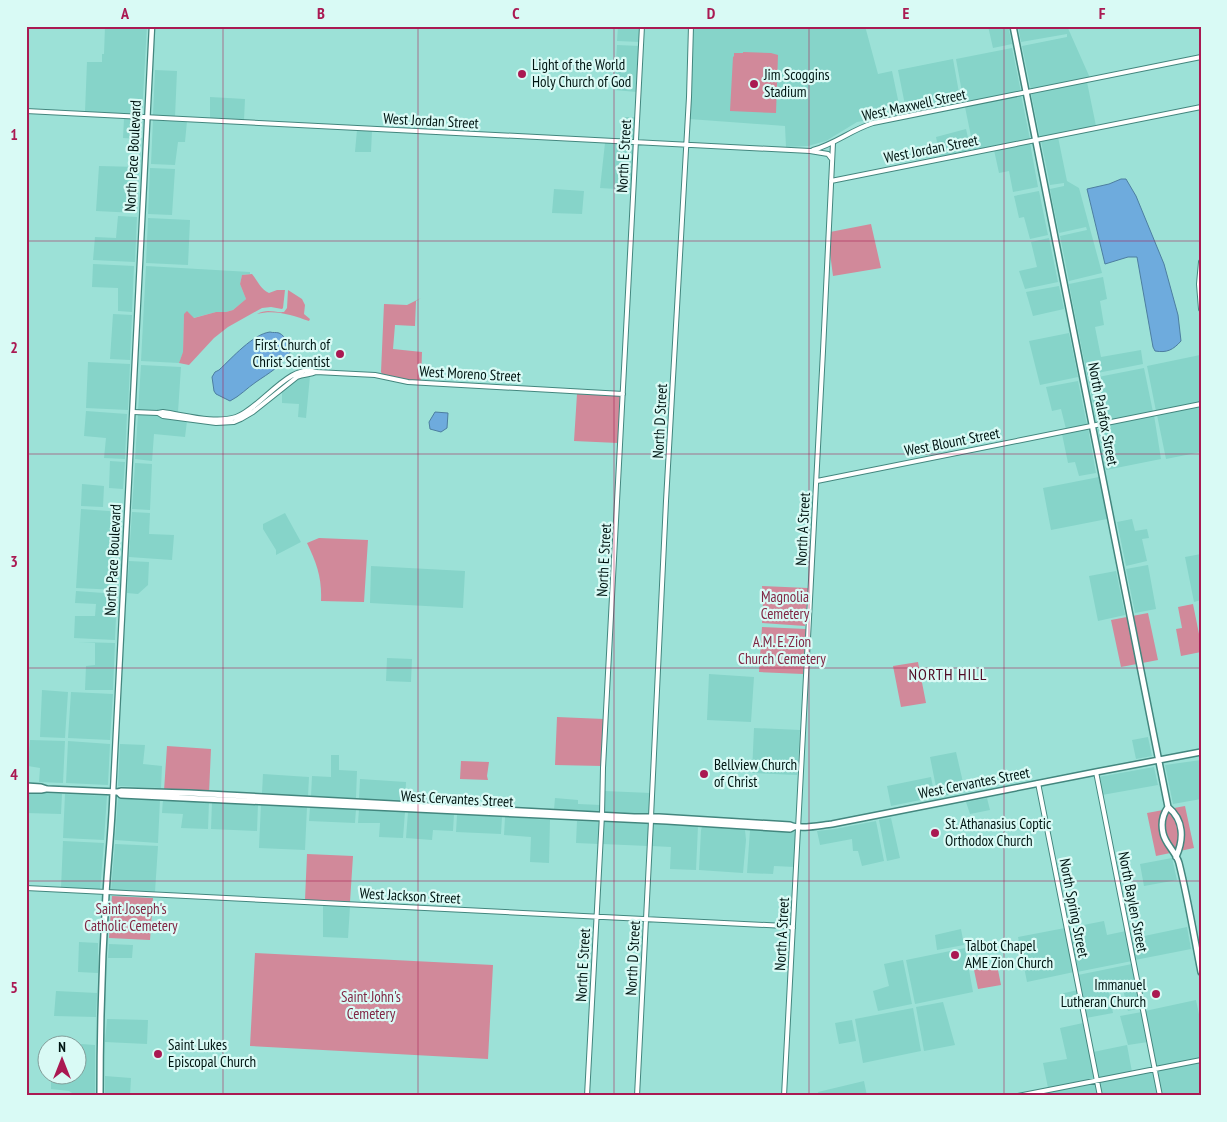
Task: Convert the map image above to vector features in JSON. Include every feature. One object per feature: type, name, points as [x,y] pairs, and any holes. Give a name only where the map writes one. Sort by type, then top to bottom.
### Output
[{"type":"main road","name":"North Pace Boulevard","points":[[100,1096],[100,1043],[106,892],[116,792],[152,26]]},
{"type":"main road","name":"North Palafox Street","points":[[1013,26],[1168,807],[1173,811],[1181,828],[1180,849],[1176,857]]},
{"type":"main road","name":"West Cervantes Street","points":[[116,792],[121,795],[504,814],[790,825],[796,827],[832,824],[1201,752]]},
{"type":"main road","name":"West Cervantes Street","points":[[26,788],[189,793],[528,811],[602,817]]},
{"type":"main road","name":"North Palafox Street","points":[[1168,807],[1164,812],[1162,830],[1166,841],[1178,860],[1201,972]]},
{"type":"main road","points":[[465,812],[472,810],[487,811],[490,809]]},
{"type":"main road","points":[[504,814],[506,812],[528,811]]},
{"type":"street","name":"North E Street","points":[[587,1096],[642,26]]},
{"type":"street","name":"North D Street","points":[[637,1096],[691,26]]},
{"type":"street","name":"West Maxwell Street","points":[[810,151],[832,143],[873,123],[1201,58]]},
{"type":"street","name":"West Jordan Street","points":[[831,181],[1201,107]]},
{"type":"street","name":"West Jordan Street","points":[[26,111],[810,151],[828,154],[832,160]]},
{"type":"street","name":"North A Street","points":[[784,1096],[793,928],[796,827],[817,481],[832,143]]},
{"type":"street","points":[[1201,262],[1199,284],[1201,309]]},
{"type":"street","name":"West Moreno Street","points":[[133,412],[163,412],[218,419],[234,417],[246,412],[273,389],[296,373],[308,370],[375,375],[408,382],[623,394]]},
{"type":"street","name":"West Blount Street","points":[[817,481],[1201,404]]},
{"type":"street","name":"North Baylen Street","points":[[1096,772],[1160,1096]]},
{"type":"street","name":"North Spring Street","points":[[1038,783],[1100,1096]]},
{"type":"street","name":"West Jackson Street","points":[[26,888],[793,928]]},
{"type":"street","points":[[1018,1096],[1201,1060]]},
{"type":"shaded area","points":[[105,26],[147,26],[142,115],[85,112],[87,62],[102,62]]},
{"type":"shaded area","points":[[618,26],[641,26],[640,42],[617,41]]},
{"type":"shaded area","points":[[693,26],[865,26],[878,74],[892,71],[901,114],[857,122],[826,141],[808,146],[786,147],[785,126],[689,119]]},
{"type":"shaded area","points":[[988,26],[1008,26],[1012,44],[993,48]]},
{"type":"shaded area","points":[[1018,26],[1067,26],[1090,78],[1031,90],[1022,46],[1067,37],[1067,34],[1021,42]]},
{"type":"shaded area","points":[[617,45],[640,46],[637,92],[614,90]]},
{"type":"shaded area","points":[[1012,48],[1021,92],[964,103],[956,59]]},
{"type":"shaded area","points":[[953,59],[961,104],[907,115],[898,70]]},
{"type":"shaded area","points":[[155,70],[177,71],[175,117],[153,115]]},
{"type":"shaded area","points":[[1087,82],[1096,126],[1040,137],[1031,93]]},
{"type":"shaded area","points":[[1021,95],[1030,139],[974,151],[965,107]]},
{"type":"shaded area","points":[[210,97],[245,99],[244,120],[210,118]]},
{"type":"shaded area","points":[[109,117],[142,118],[141,139],[123,138],[124,118]]},
{"type":"shaded area","points":[[624,117],[636,117],[635,141],[622,140]]},
{"type":"shaded area","points":[[153,119],[187,121],[185,142],[178,142],[175,165],[151,164]]},
{"type":"shaded area","points":[[966,129],[971,151],[940,157],[936,137]]},
{"type":"shaded area","points":[[357,130],[372,130],[371,152],[355,152]]},
{"type":"shaded area","points":[[1058,137],[1067,181],[1079,188],[1102,273],[1069,281],[1060,236],[1087,230],[1086,227],[1059,233],[1050,189],[1064,186],[1064,183],[1050,185],[1041,141]]},
{"type":"shaded area","points":[[605,143],[635,144],[632,190],[600,188]]},
{"type":"shaded area","points":[[1030,143],[1038,187],[1013,192],[1009,171],[999,173],[994,150]]},
{"type":"shaded area","points":[[99,166],[139,167],[137,213],[96,211]]},
{"type":"shaded area","points":[[150,168],[175,169],[172,215],[148,214]]},
{"type":"shaded area","points":[[554,189],[584,191],[582,214],[552,213]]},
{"type":"shaded area","points":[[1039,191],[1048,235],[1030,239],[1024,217],[1019,218],[1014,196]]},
{"type":"shaded area","points":[[118,216],[137,217],[135,262],[93,260],[95,237],[116,238]]},
{"type":"shaded area","points":[[148,218],[190,220],[188,265],[146,263]]},
{"type":"shaded area","points":[[1049,238],[1058,282],[1025,289],[1019,271],[1037,267],[1031,242]]},
{"type":"shaded area","points":[[93,264],[134,266],[132,312],[118,311],[118,288],[92,287]]},
{"type":"shaded area","points":[[146,266],[250,272],[250,274],[242,275],[240,284],[246,299],[233,310],[226,312],[216,312],[193,318],[184,314],[183,353],[179,363],[141,361]]},
{"type":"shaded area","points":[[1103,277],[1107,299],[1100,301],[1104,325],[1095,327],[1101,357],[1141,350],[1143,364],[1087,375],[1069,284]]},
{"type":"shaded area","points":[[1059,286],[1064,309],[1033,316],[1026,292]]},
{"type":"shaded area","points":[[113,314],[132,315],[130,360],[110,359]]},
{"type":"shaded area","points":[[1069,333],[1078,377],[1040,385],[1029,341]]},
{"type":"shaded area","points":[[1200,355],[1201,402],[1156,411],[1147,366]]},
{"type":"shaded area","points":[[88,362],[130,364],[128,410],[86,408]]},
{"type":"shaded area","points":[[141,365],[181,367],[178,412],[163,410],[157,412],[138,411]]},
{"type":"shaded area","points":[[1144,368],[1153,412],[1097,423],[1088,379]]},
{"type":"shaded area","points":[[310,376],[306,418],[298,417],[299,404],[282,403],[282,391],[298,379]]},
{"type":"shaded area","points":[[1078,381],[1087,425],[1066,429],[1061,409],[1052,411],[1046,387]]},
{"type":"shaded area","points":[[1201,406],[1201,452],[1166,459],[1157,415]]},
{"type":"shaded area","points":[[86,411],[127,414],[125,459],[104,458],[106,438],[84,436]]},
{"type":"shaded area","points":[[138,414],[158,415],[187,421],[185,437],[154,434],[152,461],[135,459]]},
{"type":"shaded area","points":[[1154,415],[1161,459],[1106,470],[1097,426]]},
{"type":"shaded area","points":[[1088,428],[1096,473],[1079,476],[1075,462],[1068,463],[1062,434]]},
{"type":"shaded area","points":[[110,461],[125,462],[123,489],[109,488]]},
{"type":"shaded area","points":[[135,463],[152,464],[150,510],[132,509]]},
{"type":"shaded area","points":[[1099,477],[1107,519],[1051,530],[1043,488]]},
{"type":"shaded area","points":[[82,484],[104,486],[103,507],[81,506]]},
{"type":"shaded area","points":[[81,509],[122,512],[118,590],[76,588]]},
{"type":"shaded area","points":[[132,512],[150,513],[149,534],[174,535],[172,560],[129,557]]},
{"type":"shaded area","points":[[285,513],[301,542],[276,555],[276,550],[263,529],[263,524]]},
{"type":"shaded area","points":[[1132,519],[1135,531],[1147,529],[1149,538],[1142,539],[1147,561],[1126,566],[1117,522]]},
{"type":"shaded area","points":[[1201,554],[1201,600],[1194,602],[1185,557]]},
{"type":"shaded area","points":[[129,561],[149,562],[148,585],[138,594],[127,593]]},
{"type":"shaded area","points":[[1148,565],[1156,609],[1135,613],[1126,569]]},
{"type":"shaded area","points":[[371,566],[465,571],[463,608],[370,603]]},
{"type":"shaded area","points":[[1116,571],[1125,615],[1098,621],[1089,576]]},
{"type":"shaded area","points":[[76,591],[117,594],[115,640],[74,638],[75,616],[95,616],[96,604],[75,603]]},
{"type":"shaded area","points":[[78,642],[115,643],[113,690],[85,690],[86,666],[95,665],[95,643]]},
{"type":"shaded area","points":[[387,658],[412,659],[411,682],[386,681]]},
{"type":"shaded area","points":[[709,674],[754,677],[751,722],[707,720]]},
{"type":"shaded area","points":[[42,690],[68,692],[65,738],[40,737]]},
{"type":"shaded area","points":[[71,692],[113,694],[110,740],[68,738]]},
{"type":"shaded area","points":[[754,728],[800,730],[797,775],[752,773]]},
{"type":"shaded area","points":[[1148,737],[1152,756],[1136,759],[1132,740]]},
{"type":"shaded area","points":[[30,740],[65,741],[63,783],[39,782],[40,768],[28,766]]},
{"type":"shaded area","points":[[68,741],[110,744],[108,785],[66,783]]},
{"type":"shaded area","points":[[120,744],[145,745],[143,764],[162,766],[161,788],[118,786]]},
{"type":"shaded area","points":[[956,752],[965,791],[938,797],[930,757]]},
{"type":"shaded area","points":[[331,755],[339,755],[339,770],[357,771],[356,798],[311,796],[312,776],[331,777]]},
{"type":"shaded area","points":[[1201,760],[1201,799],[1173,804],[1165,765]]},
{"type":"shaded area","points":[[1154,767],[1158,785],[1102,795],[1098,777]]},
{"type":"shaded area","points":[[263,774],[309,777],[308,796],[262,793]]},
{"type":"shaded area","points":[[931,777],[935,797],[891,806],[887,786]]},
{"type":"shaded area","points":[[360,779],[406,782],[405,802],[359,799]]},
{"type":"shaded area","points":[[604,791],[651,793],[650,814],[604,812]]},
{"type":"shaded area","points":[[26,792],[62,794],[61,814],[26,813]]},
{"type":"shaded area","points":[[65,794],[107,796],[104,840],[63,838]]},
{"type":"shaded area","points":[[118,797],[160,799],[158,843],[115,840]]},
{"type":"shaded area","points":[[555,798],[578,800],[578,804],[601,805],[601,812],[554,810]]},
{"type":"shaded area","points":[[987,798],[990,810],[970,814],[966,802]]},
{"type":"shaded area","points":[[163,799],[209,802],[208,829],[181,828],[183,814],[162,813]]},
{"type":"shaded area","points":[[212,802],[258,804],[257,831],[211,829]]},
{"type":"shaded area","points":[[261,804],[307,807],[305,850],[259,848]]},
{"type":"shaded area","points":[[310,807],[356,809],[355,823],[309,821]]},
{"type":"shaded area","points":[[359,809],[405,812],[403,838],[379,837],[380,823],[358,823]]},
{"type":"shaded area","points":[[408,812],[454,814],[453,831],[433,830],[432,840],[406,838]]},
{"type":"shaded area","points":[[457,815],[502,817],[501,834],[456,832]]},
{"type":"shaded area","points":[[505,817],[550,820],[549,863],[530,862],[531,837],[504,835]]},
{"type":"shaded area","points":[[891,818],[900,858],[887,861],[879,820]]},
{"type":"shaded area","points":[[577,821],[600,822],[599,844],[576,843]]},
{"type":"shaded area","points":[[876,821],[884,861],[862,866],[858,851],[853,851],[852,839],[820,845],[817,831]]},
{"type":"shaded area","points":[[603,822],[649,824],[648,846],[602,844]]},
{"type":"shaded area","points":[[652,824],[698,826],[696,870],[670,869],[671,847],[651,846]]},
{"type":"shaded area","points":[[702,827],[745,830],[743,873],[699,870]]},
{"type":"shaded area","points":[[750,830],[797,832],[795,867],[774,866],[773,874],[747,873]]},
{"type":"shaded area","points":[[63,841],[104,843],[100,890],[61,888]]},
{"type":"shaded area","points":[[115,844],[158,846],[155,892],[111,890]]},
{"type":"shaded area","points":[[1172,858],[1177,880],[1144,886],[1140,864]]},
{"type":"shaded area","points":[[323,905],[350,906],[348,938],[323,937]]},
{"type":"shaded area","points":[[1104,921],[1107,935],[1126,931],[1132,961],[1077,972],[1068,928]]},
{"type":"shaded area","points":[[1187,927],[1191,949],[1135,960],[1130,939]]},
{"type":"shaded area","points":[[1065,928],[1074,972],[1027,982],[1018,937]]},
{"type":"shaded area","points":[[961,929],[964,945],[937,950],[935,935]]},
{"type":"shaded area","points":[[79,942],[98,943],[98,973],[78,972]]},
{"type":"shaded area","points":[[109,944],[133,945],[132,958],[108,958]]},
{"type":"shaded area","points":[[965,948],[973,992],[915,1004],[906,960]]},
{"type":"shaded area","points":[[903,960],[912,1004],[878,1011],[873,991],[889,986],[884,964]]},
{"type":"shaded area","points":[[1132,964],[1141,1008],[1128,1011],[1123,989],[1109,992],[1113,1013],[1086,1018],[1078,975]]},
{"type":"shaded area","points":[[1078,990],[1081,1007],[1064,1010],[1060,994]]},
{"type":"shaded area","points":[[56,991],[97,993],[96,1017],[54,1016]]},
{"type":"shaded area","points":[[1196,1000],[1201,1024],[1201,1058],[1156,1067],[1145,1011]]},
{"type":"shaded area","points":[[943,1002],[955,1045],[924,1051],[916,1007]]},
{"type":"shaded area","points":[[913,1008],[921,1051],[863,1063],[855,1019]]},
{"type":"shaded area","points":[[1142,1012],[1148,1042],[1128,1045],[1120,1016]]},
{"type":"shaded area","points":[[107,1019],[148,1020],[147,1044],[105,1042]]},
{"type":"shaded area","points":[[852,1020],[856,1041],[839,1044],[835,1023]]},
{"type":"shaded area","points":[[1083,1023],[1095,1079],[1048,1088],[1043,1063],[1067,1059],[1060,1028]]},
{"type":"shaded area","points":[[88,1044],[95,1045],[95,1096],[77,1096],[69,1091],[51,1089],[51,1084],[88,1084]]},
{"type":"shaded area","points":[[1127,1045],[1132,1072],[1099,1078],[1093,1052]]},
{"type":"shaded area","points":[[1201,1062],[1201,1096],[1162,1096],[1157,1070]]},
{"type":"shaded area","points":[[1154,1071],[1159,1096],[1102,1096],[1099,1082]]},
{"type":"shaded area","points":[[105,1076],[131,1078],[130,1096],[105,1096]]},
{"type":"shaded area","points":[[864,1081],[867,1096],[819,1096],[818,1092]]},
{"type":"shaded area","points":[[1096,1082],[1099,1096],[1050,1096],[1049,1092]]},
{"type":"green space","name":"Jim Scoggins Stadium","points":[[734,53],[778,55],[776,113],[730,111],[733,57]]},
{"type":"green space","points":[[871,224],[881,268],[833,276],[830,232]]},
{"type":"green space","points":[[252,274],[261,287],[269,293],[285,290],[283,308],[262,308],[228,327],[214,338],[189,365],[179,363],[183,352],[184,314],[187,311],[194,318],[233,310],[246,299],[240,284],[242,275]]},
{"type":"green space","points":[[288,290],[302,299],[305,305],[304,314],[310,319],[309,321],[277,312],[257,314],[268,311],[284,312],[287,308]]},
{"type":"green space","points":[[421,298],[416,301],[415,326],[395,325],[393,349],[422,352],[421,381],[406,380],[382,374],[384,304],[407,305]]},
{"type":"green space","points":[[577,394],[621,396],[618,443],[574,441]]},
{"type":"green space","points":[[319,538],[368,540],[364,602],[321,601],[321,585],[318,571],[307,543]]},
{"type":"green space","name":"Magnolia Cemetery","points":[[762,586],[808,588],[805,626],[762,623]]},
{"type":"green space","points":[[1193,604],[1201,652],[1181,656],[1176,629],[1182,628],[1178,607]]},
{"type":"green space","points":[[1148,613],[1158,660],[1121,667],[1111,620]]},
{"type":"green space","name":"A.M. E. Zion Church Cemetery","points":[[762,627],[806,629],[803,674],[759,672]]},
{"type":"green space","points":[[918,662],[926,703],[901,707],[893,666]]},
{"type":"green space","points":[[557,717],[604,719],[602,766],[555,765]]},
{"type":"green space","points":[[167,746],[211,749],[209,793],[164,791]]},
{"type":"green space","points":[[461,761],[489,762],[488,780],[460,779]]},
{"type":"green space","points":[[1185,806],[1194,848],[1156,856],[1147,813]]},
{"type":"green space","points":[[307,854],[353,856],[350,902],[305,900]]},
{"type":"green space","name":"Saint Joseph's Catholic Cemetery","points":[[112,896],[153,898],[150,940],[109,938]]},
{"type":"green space","name":"Saint John's Cemetery","points":[[255,953],[493,965],[488,1059],[250,1046]]},
{"type":"green space","points":[[997,965],[1001,985],[978,989],[974,970]]},
{"type":"water","points":[[1126,179],[1136,196],[1164,264],[1178,315],[1181,341],[1172,349],[1163,352],[1155,351],[1153,347],[1137,257],[1128,257],[1105,264],[1087,189]]},
{"type":"water","points":[[270,332],[279,333],[287,341],[290,352],[283,361],[275,369],[230,401],[216,394],[212,377],[215,372],[250,342]]},
{"type":"water","points":[[435,412],[448,413],[447,428],[441,432],[430,429],[429,422]]},
{"type":"place","name":"Light of the World Holy Church of God","points":[[522,74]]},
{"type":"place","name":"Jim Scoggins Stadium","points":[[754,84]]},
{"type":"place","name":"First Church of Christ Scientist","points":[[340,354]]},
{"type":"place","name":"Bellview Church of Christ","points":[[704,774]]},
{"type":"place","name":"St. Athanasius Coptic Orthodox Church","points":[[935,833]]},
{"type":"place","name":"Talbot Chapel AME Zion Church","points":[[955,955]]},
{"type":"place","name":"Immanuel Lutheran Church","points":[[1156,994]]},
{"type":"place","name":"Saint Lukes Episcopal Church","points":[[158,1054]]},
{"type":"district","name":"NORTH HILL","points":[[948,674]]}]
